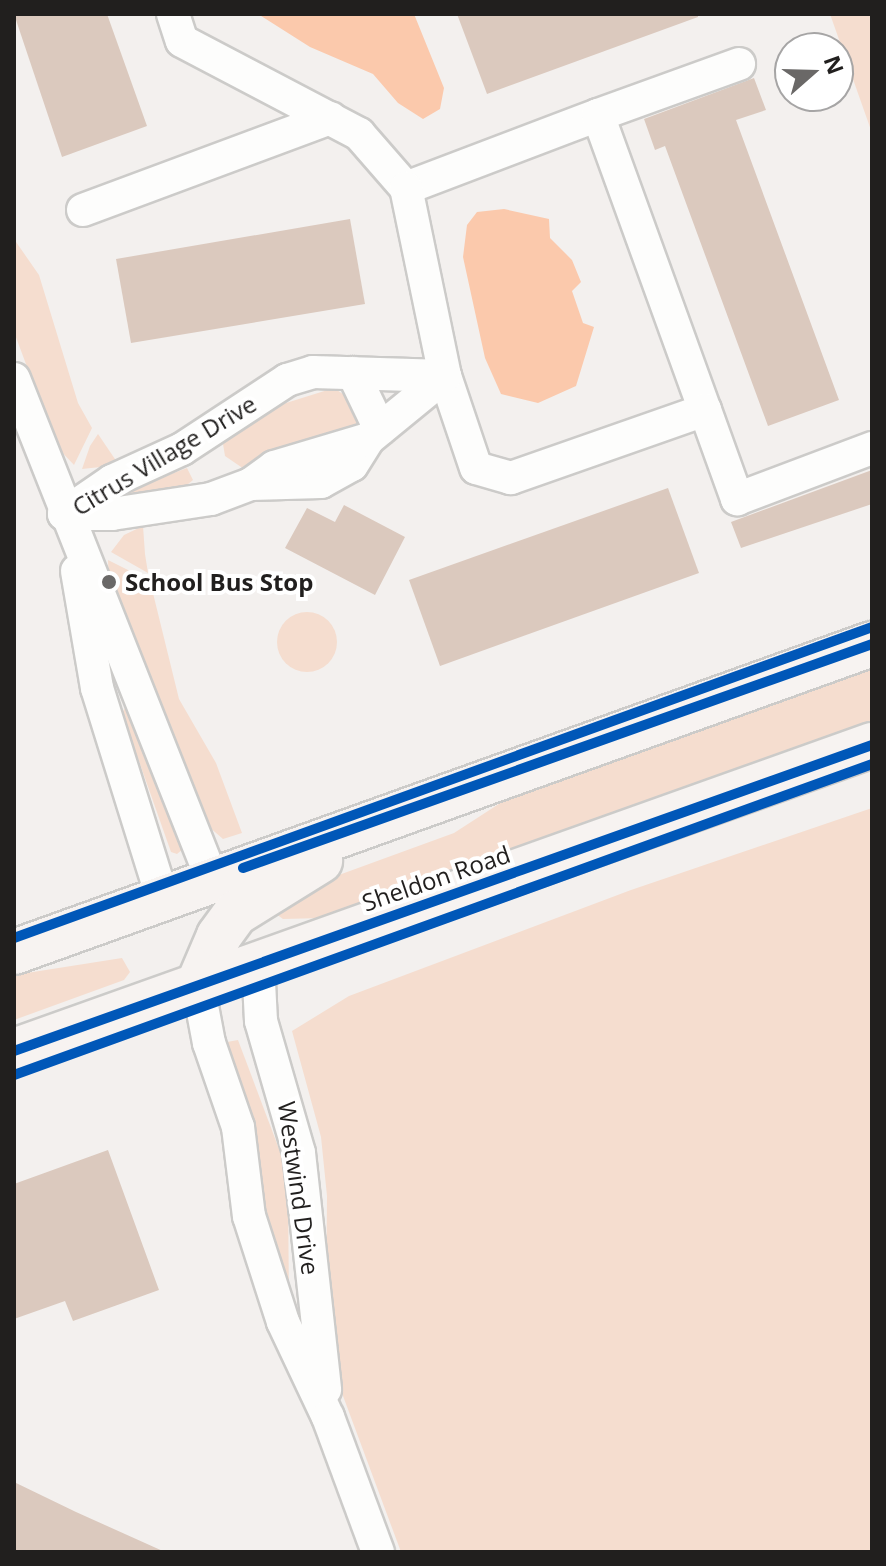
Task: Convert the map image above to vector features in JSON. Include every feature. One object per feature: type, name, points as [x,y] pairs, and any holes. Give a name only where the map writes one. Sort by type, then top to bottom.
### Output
[{"type":"main road","points":[[14,952],[872,644]]},
{"type":"main road","name":"Sheldon Road","points":[[14,1051],[872,745]]},
{"type":"main road","points":[[198,985],[219,936],[236,913],[386,819]]},
{"type":"main road","points":[[84,1026],[177,956],[205,911],[212,879]]},
{"type":"street","points":[[173,14],[182,41],[359,134],[406,188],[445,376],[476,468],[511,478],[705,410]]},
{"type":"street","points":[[406,188],[739,64]]},
{"type":"street","points":[[598,115],[737,499],[872,448]]},
{"type":"street","points":[[83,210],[330,118]]},
{"type":"street","name":"Citrus Village Drive","points":[[64,514],[112,481],[182,449],[287,380],[313,372],[445,376]]},
{"type":"street","points":[[353,373],[374,434]]},
{"type":"street","name":"Citrus Village Drive","points":[[64,514],[112,514],[211,499],[251,484],[321,482],[352,465],[374,434],[445,376]]},
{"type":"street","points":[[14,379],[64,514],[123,647],[212,879]]},
{"type":"street","points":[[64,514],[97,688],[162,897]]},
{"type":"street","name":"Westwind Drive","points":[[258,962],[261,1021],[299,1153],[328,1417]]},
{"type":"street","name":"Westwind Drive","points":[[198,985],[209,1043],[238,1127],[249,1216],[283,1322],[328,1417],[378,1552]]},
{"type":"shaded area","points":[[258,14],[414,14],[444,88],[440,109],[423,119],[398,103],[373,74],[310,47]]},
{"type":"shaded area","points":[[830,14],[872,14],[872,133],[854,82],[854,32],[836,32]]},
{"type":"shaded area","points":[[504,209],[549,219],[550,238],[572,260],[581,282],[572,291],[583,323],[594,327],[576,386],[538,403],[501,394],[485,358],[463,257],[467,225],[477,212]]},
{"type":"shaded area","points":[[14,239],[39,275],[78,403],[92,428],[74,465],[57,447],[14,332]]},
{"type":"shaded area","points":[[334,388],[359,405],[360,427],[244,469],[225,456],[223,444],[236,430],[270,408]]},
{"type":"shaded area","points":[[98,434],[119,465],[82,469],[90,446]]},
{"type":"shaded area","points":[[187,468],[193,480],[187,485],[102,500]]},
{"type":"shaded area","points":[[143,526],[148,573],[111,552],[124,535]]},
{"type":"shaded area","points":[[108,560],[150,581],[179,699],[216,763],[242,833],[223,839],[208,826],[143,657],[109,585]]},
{"type":"shaded area","points":[[307,612],[328,621],[337,642],[328,663],[307,672],[286,663],[277,642],[286,621]]},
{"type":"shaded area","points":[[872,664],[872,726],[323,918],[283,919],[276,914],[277,902],[284,895],[454,833],[511,796]]},
{"type":"shaded area","points":[[128,703],[179,833],[183,849],[177,854],[171,852],[122,713]]},
{"type":"shaded area","points":[[872,808],[872,1552],[401,1552],[333,1369],[326,1318],[327,1196],[321,1137],[292,1031],[349,996],[631,890]]},
{"type":"shaded area","points":[[122,958],[130,972],[124,980],[14,1020],[14,975]]},
{"type":"shaded area","points":[[238,1040],[282,1157],[288,1193],[289,1299],[275,1270],[227,1052],[227,1042]]},
{"type":"building","points":[[14,14],[107,14],[147,126],[62,157]]},
{"type":"building","points":[[457,14],[698,14],[698,17],[487,94]]},
{"type":"building","points":[[754,78],[766,110],[736,120],[839,400],[768,426],[665,146],[655,150],[644,119]]},
{"type":"building","points":[[350,219],[365,304],[131,343],[116,259]]},
{"type":"building","points":[[872,470],[872,504],[741,548],[731,522]]},
{"type":"building","points":[[668,488],[699,573],[440,666],[409,580]]},
{"type":"building","points":[[344,505],[405,537],[375,595],[285,548],[307,508],[335,522]]},
{"type":"building","points":[[108,1150],[159,1290],[73,1321],[65,1301],[14,1319],[14,1184]]},
{"type":"building","points":[[14,1482],[76,1512],[165,1552],[14,1552]]},
{"type":"cycle path","points":[[14,938],[872,627]]},
{"type":"cycle path","points":[[243,868],[872,644]]},
{"type":"cycle path","points":[[14,1051],[872,745]]},
{"type":"cycle path","points":[[14,1075],[872,764]]},
{"type":"place","name":"School Bus Stop","points":[[109,582]]}]
